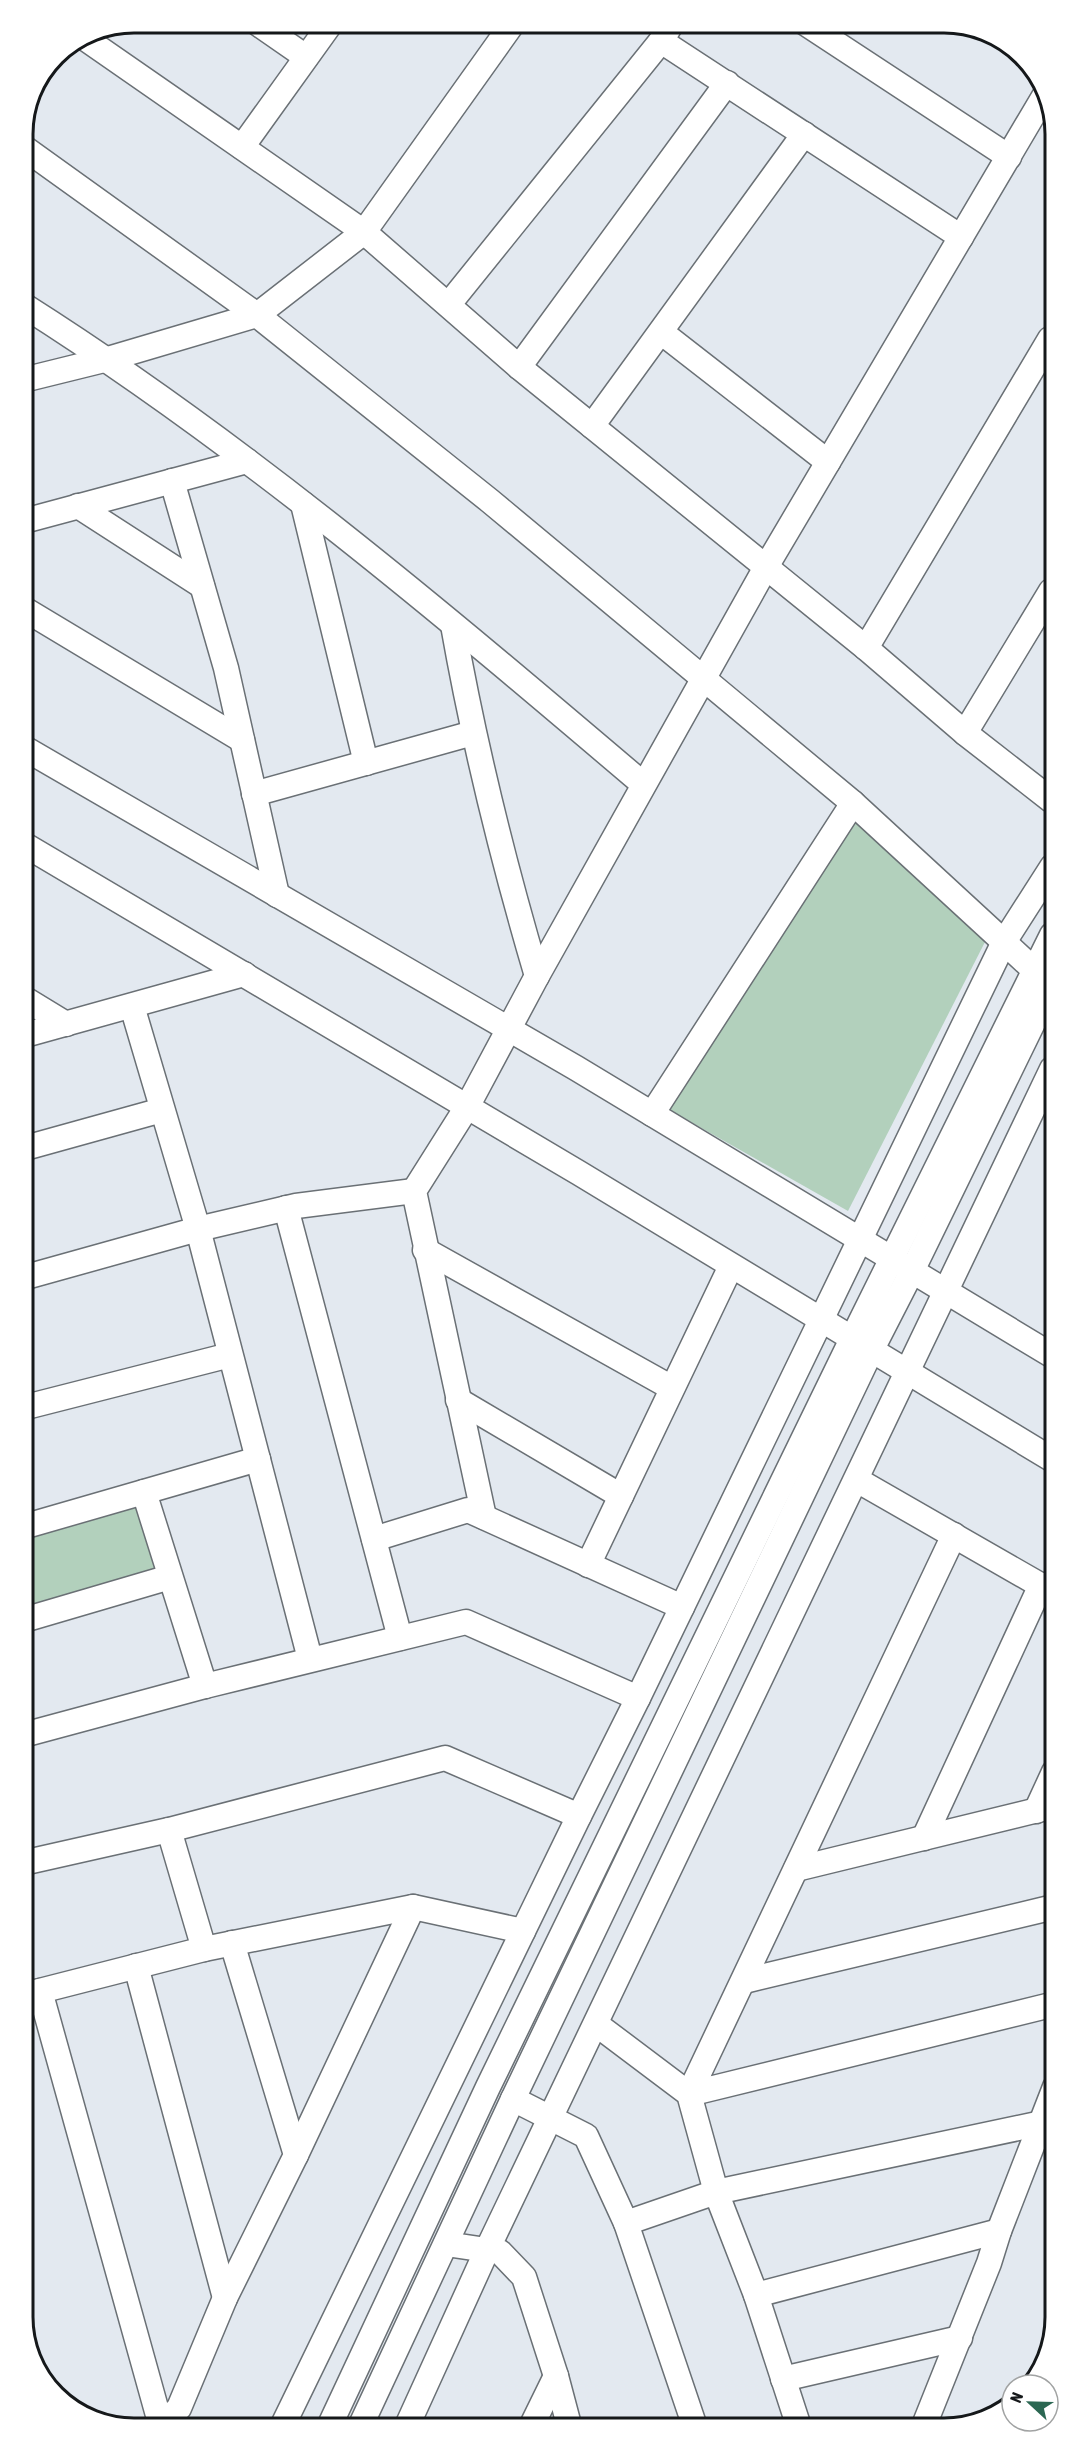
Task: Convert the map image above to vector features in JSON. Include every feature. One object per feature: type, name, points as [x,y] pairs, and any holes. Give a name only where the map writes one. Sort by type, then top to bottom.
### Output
[{"type":"street","points":[[272,33],[306,57]]},
{"type":"street","points":[[243,147],[323,33]]},
{"type":"street","points":[[33,378],[108,359],[257,315],[364,232],[506,33]]},
{"type":"street","points":[[449,304],[666,33]]},
{"type":"street","points":[[668,33],[727,83],[961,237]]},
{"type":"street","points":[[820,33],[1009,157]]},
{"type":"street","points":[[92,43],[364,232],[519,367],[1045,795]]},
{"type":"street","points":[[519,367],[727,83]]},
{"type":"street","points":[[484,1517],[414,1191],[468,1107],[537,976],[766,567],[1040,103]]},
{"type":"street","points":[[592,426],[804,134]]},
{"type":"street","points":[[33,154],[257,315],[490,501],[853,803],[1004,942],[1045,976]]},
{"type":"street","points":[[33,311],[108,359],[303,504],[453,625],[643,784]]},
{"type":"street","points":[[660,332],[828,462]]},
{"type":"street","points":[[866,648],[1045,347]]},
{"type":"street","points":[[33,518],[246,461]]},
{"type":"street","points":[[172,481],[226,668],[277,895]]},
{"type":"street","points":[[303,504],[366,763]]},
{"type":"street","points":[[78,506],[202,586]]},
{"type":"street","points":[[966,733],[1045,601]]},
{"type":"street","points":[[33,614],[242,740]]},
{"type":"street","points":[[453,625],[473,732],[519,915],[537,976]]},
{"type":"street","points":[[254,794],[473,732]]},
{"type":"street","points":[[33,753],[509,1029],[1045,1351]]},
{"type":"street","points":[[652,1114],[853,803]]},
{"type":"street","points":[[33,850],[468,1107],[1045,1455]]},
{"type":"street","points":[[286,2418],[1004,942],[1045,878]]},
{"type":"street","points":[[33,1033],[244,974]]},
{"type":"street","points":[[333,2418],[488,2087],[1045,979]]},
{"type":"street","points":[[33,1004],[66,1024]]},
{"type":"street","points":[[132,1005],[198,1229],[310,1659]]},
{"type":"street","points":[[410,2418],[487,2250],[1045,1083]]},
{"type":"street","points":[[33,1146],[162,1110]]},
{"type":"street","points":[[33,1275],[198,1229],[286,1208],[414,1191]]},
{"type":"street","points":[[286,1208],[400,1638]]},
{"type":"street","points":[[425,1250],[672,1388]]},
{"type":"street","points":[[588,1564],[731,1266]]},
{"type":"street","points":[[364,2418],[861,1345]]},
{"type":"street","points":[[33,1405],[230,1355]]},
{"type":"street","points":[[458,1400],[621,1496]]},
{"type":"street","points":[[33,1524],[258,1459]]},
{"type":"street","points":[[857,1479],[1045,1588]]},
{"type":"street","points":[[144,1492],[204,1686]]},
{"type":"street","points":[[374,1539],[468,1510],[682,1607]]},
{"type":"street","points":[[689,2094],[954,1535]]},
{"type":"street","points":[[33,1617],[170,1577]]},
{"type":"street","points":[[924,1838],[1045,1593]]},
{"type":"street","points":[[33,1732],[204,1686],[466,1622],[638,1698]]},
{"type":"street","points":[[33,1861],[169,1830],[445,1758],[579,1815]]},
{"type":"street","points":[[796,1869],[1045,1808]]},
{"type":"street","points":[[169,1830],[204,1949]]},
{"type":"street","points":[[157,2418],[34,1993],[204,1949],[413,1907],[523,1931]]},
{"type":"street","points":[[169,2418],[178,2408],[225,2298],[296,2155],[413,1907]]},
{"type":"street","points":[[744,1982],[1045,1909]]},
{"type":"street","points":[[232,1943],[296,2155]]},
{"type":"street","points":[[136,1966],[225,2298]]},
{"type":"street","points":[[689,2094],[1045,2006]]},
{"type":"street","points":[[596,2024],[689,2094],[716,2192],[756,2295],[796,2418]]},
{"type":"street","points":[[513,2099],[586,2136],[626,2223],[692,2418]]},
{"type":"street","points":[[626,2223],[716,2192],[1045,2126]]},
{"type":"street","points":[[927,2418],[960,2338],[999,2231],[1045,2131]]},
{"type":"street","points":[[756,2295],[999,2231]]},
{"type":"street","points":[[446,2244],[500,2252],[524,2277],[567,2418]]},
{"type":"street","points":[[783,2379],[960,2338]]},
{"type":"street","points":[[536,2418],[556,2376]]},
{"type":"green space","points":[[855,821],[986,940],[848,1211],[666,1108]]},
{"type":"green space","points":[[136,1503],[155,1570],[33,1605],[33,1533]]}]
